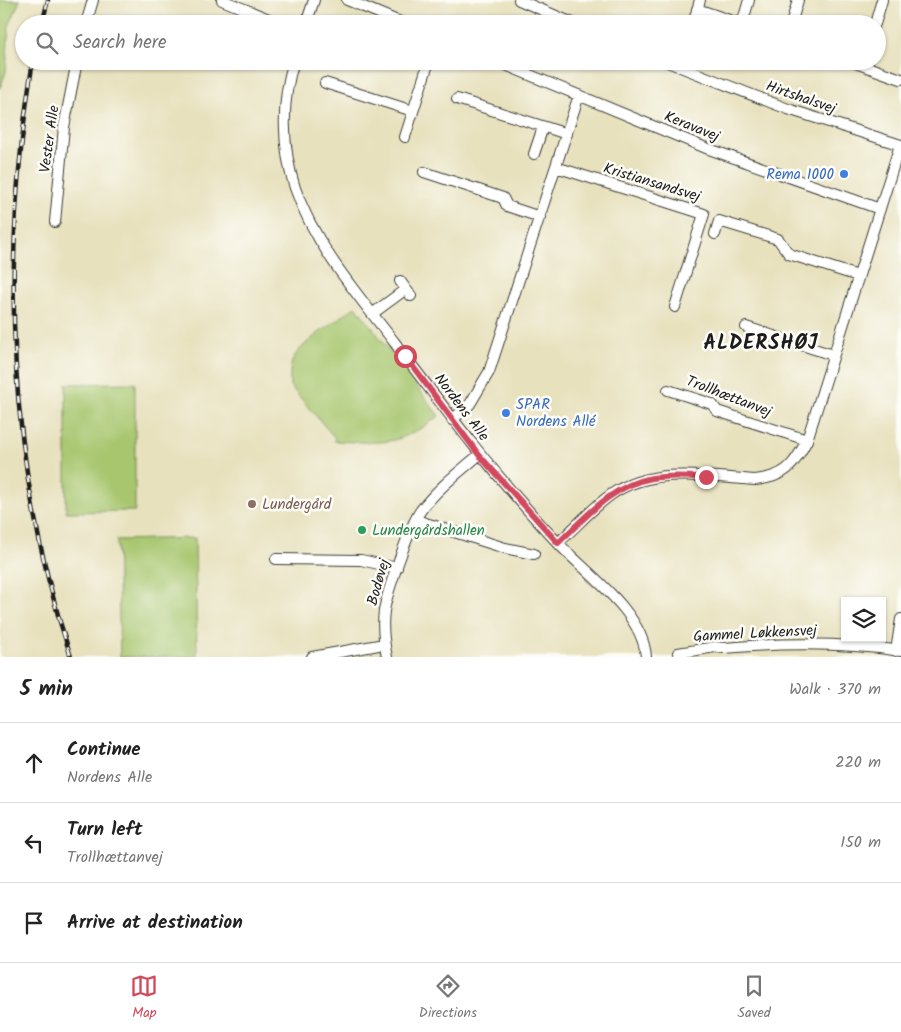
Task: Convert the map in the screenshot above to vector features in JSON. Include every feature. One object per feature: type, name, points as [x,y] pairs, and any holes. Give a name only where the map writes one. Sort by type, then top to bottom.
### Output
[{"type":"street","points":[[89,15],[93,0]]},
{"type":"street","points":[[309,15],[314,0]]},
{"type":"street","points":[[348,0],[384,15]]},
{"type":"street","points":[[519,0],[554,15]]},
{"type":"street","points":[[745,15],[750,0]]},
{"type":"street","points":[[794,15],[798,0]]},
{"type":"street","points":[[878,15],[882,0]]},
{"type":"street","points":[[227,1],[260,15]]},
{"type":"street","points":[[699,4],[723,15]]},
{"type":"street","name":"Vester Alle","points":[[55,222],[64,127],[75,70]]},
{"type":"street","name":"Nordens Alle","points":[[292,70],[285,101],[288,162],[295,188],[315,233],[372,314],[479,455],[558,543],[627,611],[641,638],[646,657]]},
{"type":"street","points":[[405,137],[426,70]]},
{"type":"street","name":"Keravavej","points":[[518,70],[706,148],[880,209]]},
{"type":"street","name":"Hirtshalsvej","points":[[695,70],[788,109],[901,145]]},
{"type":"street","points":[[880,70],[901,79]]},
{"type":"street","points":[[325,83],[413,111]]},
{"type":"street","points":[[452,420],[470,404],[490,372],[579,95]]},
{"type":"street","points":[[457,99],[566,134]]},
{"type":"street","points":[[534,154],[543,127]]},
{"type":"street","points":[[558,543],[603,500],[631,484],[662,477],[770,479],[786,472],[797,460],[807,440],[901,145]]},
{"type":"street","name":"Kristiansandsvej","points":[[556,167],[704,214],[675,307]]},
{"type":"street","points":[[424,172],[503,198],[507,206],[540,217]]},
{"type":"street","points":[[715,234],[719,221],[778,240],[788,254],[858,276]]},
{"type":"street","points":[[372,314],[406,289]]},
{"type":"street","points":[[746,326],[833,355]]},
{"type":"street","name":"Trollhættanvej","points":[[668,390],[712,404],[717,411],[807,440]]},
{"type":"street","name":"Bodøvej","points":[[387,657],[384,644],[384,611],[397,568],[419,512],[439,488],[479,455]]},
{"type":"street","points":[[416,520],[505,548],[534,554]]},
{"type":"street","points":[[276,559],[361,560],[397,568]]},
{"type":"street","points":[[898,651],[901,618]]},
{"type":"street","points":[[312,657],[384,644]]},
{"type":"street","name":"Gammel Løkkensvej","points":[[678,653],[715,647],[724,648],[768,644],[864,647],[898,651]]},
{"type":"street","points":[[858,657],[864,647]]},
{"type":"green space","points":[[0,0],[20,0],[9,26],[6,72],[0,88]]},
{"type":"green space","points":[[356,306],[439,416],[401,438],[379,442],[334,441],[335,438],[290,386],[291,365],[298,352],[304,345]]},
{"type":"green space","points":[[135,383],[135,511],[66,512],[66,384]]},
{"type":"green space","points":[[195,538],[197,657],[120,657],[117,540]]},
{"type":"railway","points":[[44,15],[48,0]]},
{"type":"railway","points":[[32,70],[16,211],[14,286],[16,361],[22,436],[33,511],[50,584],[71,657]]},
{"type":"place","name":"Rema 1000","points":[[844,174]]},
{"type":"place","name":"SPAR Nordens Allé","points":[[506,413]]},
{"type":"place","name":"Lundergård","points":[[252,504]]},
{"type":"place","name":"Lundergårdshallen","points":[[362,530]]},
{"type":"district","name":"ALDERSHØJ","points":[[761,342]]},
{"type":"route","points":[[405,356],[479,455],[558,543],[603,500],[622,488],[641,480],[652,478],[706,477]]}]
